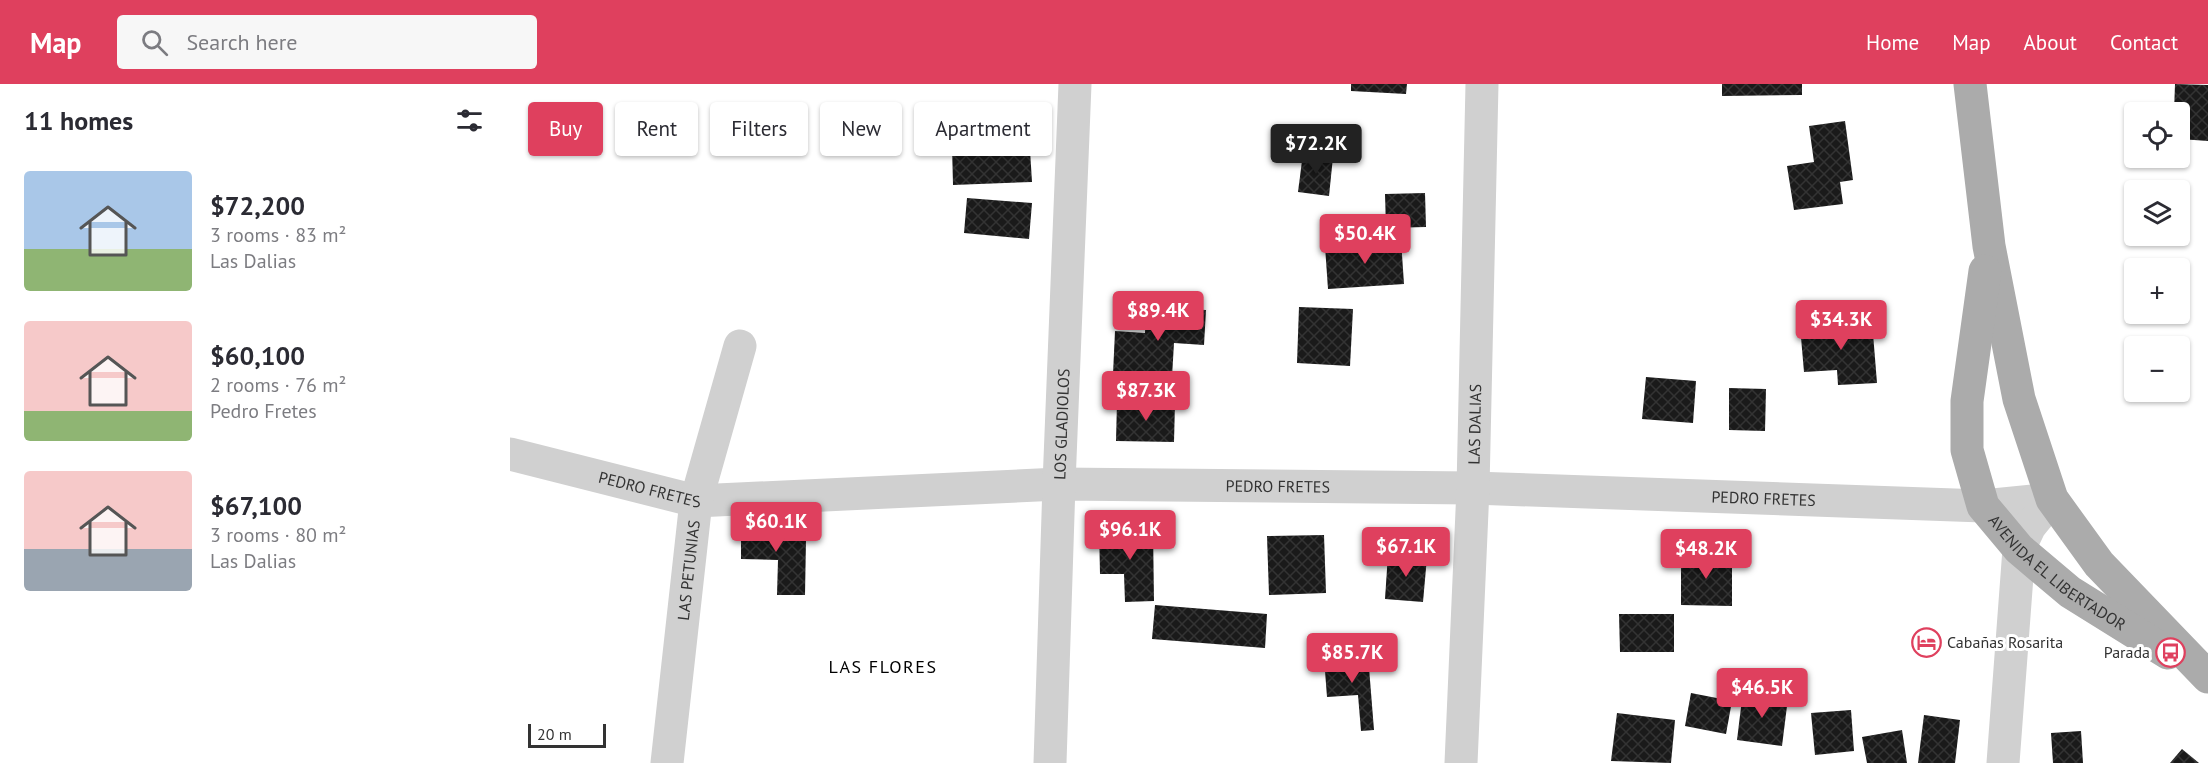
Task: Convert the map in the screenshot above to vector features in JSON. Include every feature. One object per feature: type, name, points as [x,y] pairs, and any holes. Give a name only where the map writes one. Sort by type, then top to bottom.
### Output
[{"type":"main road","name":"AVENIDA EL LIBERTADOR","points":[[1970,84],[1989,246],[2019,399],[2052,499],[2099,564],[2208,677]]},
{"type":"main road","name":"AVENIDA EL LIBERTADOR","points":[[1989,246],[1967,401],[1967,450],[1983,506],[2019,549],[2070,592],[2208,677]]},
{"type":"street","name":"LOS GLADIOLOS","points":[[1050,763],[1075,84]]},
{"type":"street","name":"LAS DALIAS","points":[[1461,763],[1473,488],[1482,84]]},
{"type":"street","name":"LAS PETUNIAS","points":[[667,763],[696,501],[740,346]]},
{"type":"street","name":"PEDRO FRETES","points":[[510,454],[696,501],[1059,484],[1473,488],[1983,506],[2052,499]]},
{"type":"street","points":[[2003,763],[2019,549],[2030,526],[2052,499]]},
{"type":"building","points":[[1351,84],[1407,84],[1406,94],[1351,91]]},
{"type":"building","points":[[1722,84],[1802,84],[1802,95],[1722,96]]},
{"type":"building","points":[[2175,84],[2208,85],[2208,141],[2190,140],[2190,102],[2174,102]]},
{"type":"building","points":[[1845,121],[1853,180],[1840,182],[1843,204],[1794,210],[1787,166],[1814,162],[1809,126]]},
{"type":"building","points":[[1303,153],[1333,157],[1329,196],[1298,192]]},
{"type":"building","points":[[952,156],[1030,156],[1032,182],[953,185]]},
{"type":"building","points":[[1425,193],[1426,227],[1386,228],[1385,194]]},
{"type":"building","points":[[967,198],[1032,203],[1029,239],[964,233]]},
{"type":"building","points":[[1401,240],[1404,284],[1328,289],[1325,246]]},
{"type":"building","points":[[1146,307],[1206,310],[1204,345],[1174,343],[1172,377],[1113,374],[1115,331],[1145,333]]},
{"type":"building","points":[[1299,307],[1353,309],[1350,366],[1297,363]]},
{"type":"building","points":[[1872,321],[1877,383],[1838,385],[1837,370],[1804,372],[1800,326]]},
{"type":"building","points":[[1646,377],[1696,381],[1693,423],[1642,419]]},
{"type":"building","points":[[1729,388],[1766,389],[1765,431],[1729,430]]},
{"type":"building","points":[[1117,402],[1175,403],[1174,442],[1116,441]]},
{"type":"building","points":[[741,520],[785,521],[785,540],[806,540],[805,595],[777,595],[778,560],[741,559]]},
{"type":"building","points":[[1099,529],[1153,529],[1154,601],[1125,602],[1124,574],[1100,574]]},
{"type":"building","points":[[1324,535],[1326,593],[1269,595],[1267,536]]},
{"type":"building","points":[[1388,554],[1427,557],[1423,602],[1385,599]]},
{"type":"building","points":[[1681,555],[1732,556],[1732,606],[1681,605]]},
{"type":"building","points":[[1155,605],[1267,614],[1265,648],[1152,639]]},
{"type":"building","points":[[1619,614],[1674,614],[1674,652],[1620,652]]},
{"type":"building","points":[[1368,655],[1374,730],[1361,731],[1358,695],[1327,697],[1324,658]]},
{"type":"building","points":[[1743,691],[1788,698],[1782,746],[1737,740]]},
{"type":"building","points":[[1691,693],[1732,701],[1726,734],[1685,726]]},
{"type":"building","points":[[1851,710],[1854,751],[1815,755],[1811,713]]},
{"type":"building","points":[[1617,713],[1675,720],[1671,763],[1611,761]]},
{"type":"building","points":[[1924,715],[1960,720],[1955,763],[1918,763]]},
{"type":"building","points":[[1902,730],[1907,763],[1867,763],[1862,737]]},
{"type":"building","points":[[2081,731],[2083,763],[2053,763],[2051,733]]},
{"type":"building","points":[[2182,749],[2199,763],[2170,763]]},
{"type":"place","name":"Cabañas Rosarita","points":[[1926,642]]},
{"type":"place","name":"Parada","points":[[2171,652]]},
{"type":"district","name":"LAS FLORES","points":[[883,666]]}]
